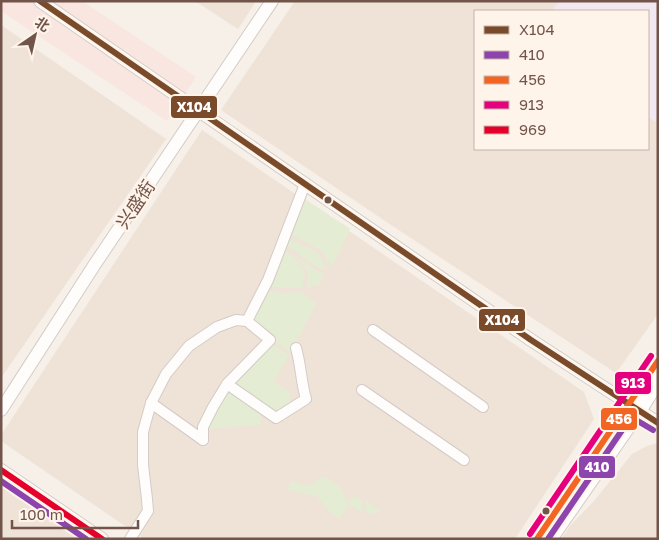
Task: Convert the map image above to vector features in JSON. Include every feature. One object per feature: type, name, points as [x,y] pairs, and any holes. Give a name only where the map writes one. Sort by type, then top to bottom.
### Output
[{"type":"main road","points":[[550,539],[634,408],[658,361]]},
{"type":"main road","points":[[537,539],[634,408],[658,381]]},
{"type":"street","points":[[40,1],[530,340],[658,424]]},
{"type":"street","name":"兴盛街","points":[[1,410],[95,264],[272,1]]},
{"type":"street","points":[[247,321],[268,280],[306,184]]},
{"type":"street","points":[[130,539],[148,511],[143,465],[143,432],[151,403],[166,374],[189,346],[217,327],[236,320],[247,321],[270,340],[227,384],[204,427],[203,440],[151,403]]},
{"type":"street","points":[[373,330],[484,408]]},
{"type":"street","points":[[227,384],[276,418],[306,399],[296,348]]},
{"type":"street","points":[[362,390],[464,460]]},
{"type":"street","points":[[1,470],[102,539]]},
{"type":"shaded area","points":[[1,1],[82,1],[196,77],[167,121],[1,11]]},
{"type":"shaded area","points":[[195,1],[256,1],[238,29]]},
{"type":"shaded area","points":[[295,1],[559,1],[553,10],[474,10],[474,150],[649,150],[649,118],[658,123],[658,314],[616,373],[385,221],[221,110]]},
{"type":"shaded area","points":[[559,1],[658,1],[658,123],[649,118],[649,10],[553,10]]},
{"type":"shaded area","points":[[1,25],[166,139],[1,378]]},
{"type":"shaded area","points":[[202,130],[584,392],[594,419],[515,539],[144,539],[1,441],[1,435]]},
{"type":"shaded area","points":[[658,443],[658,539],[561,539],[632,454],[647,446]]},
{"type":"shaded area","points":[[1,487],[78,539],[1,539]]},
{"type":"green space","points":[[305,199],[350,229],[333,266],[329,264],[322,251],[292,235]]},
{"type":"green space","points":[[289,239],[319,253],[326,270],[316,267],[286,245]]},
{"type":"green space","points":[[284,249],[295,258],[305,272],[302,288],[270,287]]},
{"type":"green space","points":[[297,257],[324,274],[320,284],[306,288],[308,272]]},
{"type":"green space","points":[[268,290],[284,293],[300,292],[317,303],[290,353],[274,340],[277,337],[253,320]]},
{"type":"green space","points":[[271,343],[289,355],[274,382],[291,393],[289,404],[275,412],[232,383]]},
{"type":"green space","points":[[227,388],[262,412],[260,425],[208,429],[213,414]]},
{"type":"green space","points":[[324,476],[342,489],[347,502],[355,496],[362,501],[363,513],[347,503],[348,506],[340,519],[327,510],[318,497],[288,490],[291,481],[308,486]]},
{"type":"green space","points":[[364,499],[381,511],[367,515]]},
{"type":"transit line","name":"X104","points":[[40,1],[531,340],[658,423]]},
{"type":"transit line","name":"913","points":[[530,534],[651,356]]},
{"type":"transit line","name":"456","points":[[537,539],[658,361]]},
{"type":"transit line","name":"410","points":[[548,539],[631,417],[653,430]]},
{"type":"transit line","name":"969","points":[[1,470],[102,539]]},
{"type":"transit line","name":"410","points":[[1,481],[86,539]]}]
